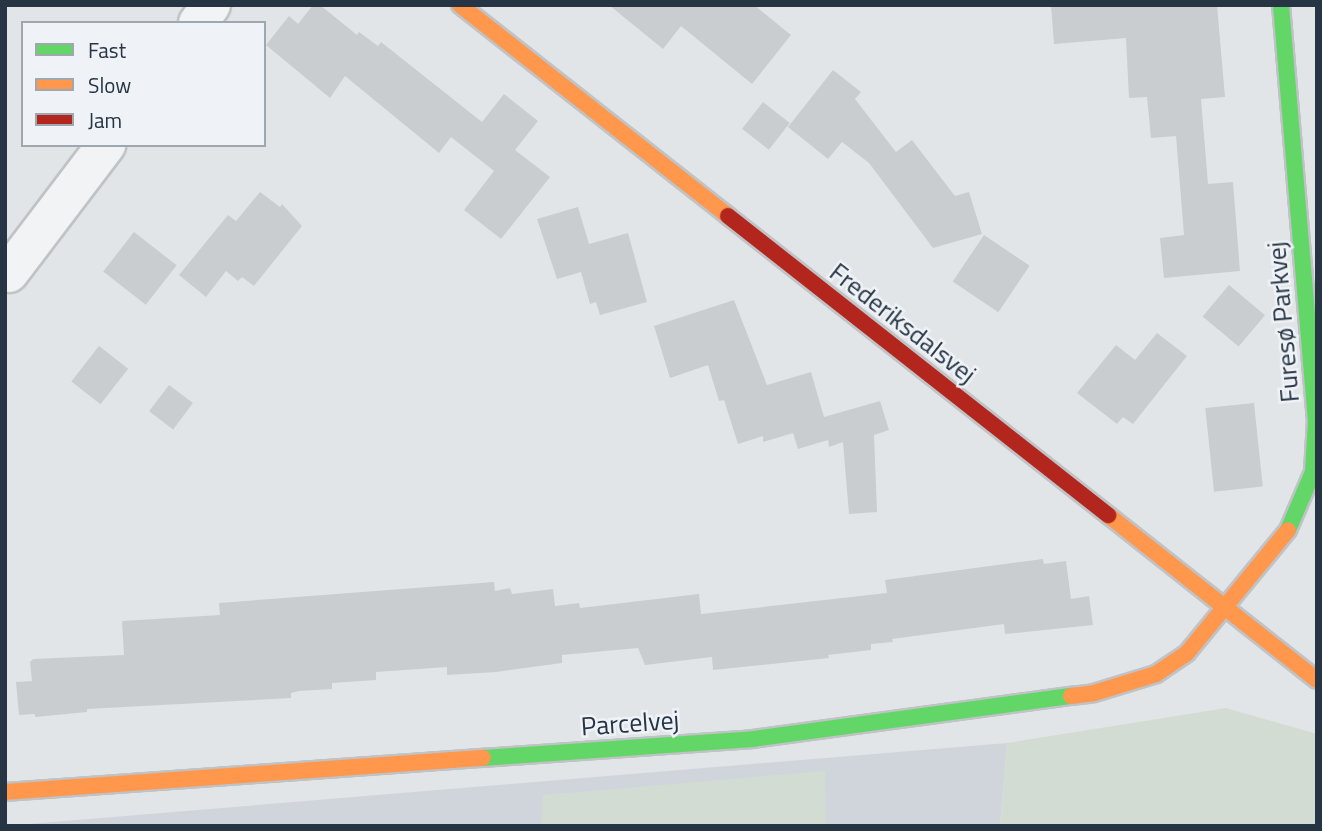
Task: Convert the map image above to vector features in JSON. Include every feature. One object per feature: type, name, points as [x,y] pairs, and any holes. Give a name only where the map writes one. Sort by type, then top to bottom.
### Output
[{"type":"street","points":[[199,21],[211,5]]},
{"type":"street","name":"Frederiksdalsvej","points":[[460,5],[1317,680]]},
{"type":"street","name":"Furesø Parkvej","points":[[1225,607],[1288,530],[1313,472],[1316,420],[1281,5]]},
{"type":"street","points":[[9,273],[104,147]]},
{"type":"street","name":"Parcelvej","points":[[5,792],[752,739],[1094,693],[1156,674],[1187,653],[1225,607]]},
{"type":"shaded area","points":[[1226,708],[1317,734],[1317,826],[1000,826],[1007,743]]},
{"type":"shaded area","points":[[1007,743],[1000,826],[16,826],[16,825]]},
{"type":"shaded area","points":[[825,771],[826,826],[541,826],[543,795]]},
{"type":"building","points":[[313,5],[320,5],[357,35],[359,32],[378,46],[381,42],[482,122],[504,94],[538,121],[515,150],[550,177],[501,239],[464,210],[494,171],[451,137],[439,153],[345,76],[330,98],[266,45],[289,16],[298,24]]},
{"type":"building","points":[[609,5],[754,5],[791,35],[752,84],[681,26],[663,49]]},
{"type":"building","points":[[1051,5],[1217,5],[1225,97],[1201,99],[1208,184],[1233,182],[1240,271],[1164,278],[1160,238],[1184,235],[1176,136],[1151,138],[1147,97],[1129,98],[1126,38],[1054,44]]},
{"type":"building","points":[[833,70],[861,92],[855,99],[896,152],[912,140],[955,196],[969,192],[982,234],[933,248],[869,163],[842,142],[828,159],[788,127]]},
{"type":"building","points":[[763,102],[790,123],[769,150],[742,129]]},
{"type":"building","points":[[260,192],[280,207],[282,204],[302,226],[254,286],[242,277],[238,281],[226,271],[206,297],[179,275],[228,215],[236,221]]},
{"type":"building","points":[[578,207],[589,244],[628,233],[647,302],[600,315],[596,302],[590,304],[581,272],[557,279],[537,219]]},
{"type":"building","points":[[134,232],[177,265],[146,305],[103,271]]},
{"type":"building","points":[[984,235],[1030,266],[998,312],[953,281]]},
{"type":"building","points":[[1229,285],[1265,315],[1239,347],[1203,316]]},
{"type":"building","points":[[734,300],[767,385],[811,372],[824,417],[880,401],[889,430],[874,435],[877,512],[849,514],[843,442],[829,447],[828,440],[798,449],[793,433],[763,442],[763,436],[738,444],[724,400],[719,401],[708,365],[670,378],[654,326]]},
{"type":"building","points":[[1157,333],[1187,356],[1133,424],[1123,417],[1117,424],[1077,393],[1116,345],[1135,360]]},
{"type":"building","points":[[99,346],[128,369],[100,404],[71,381]]},
{"type":"building","points":[[169,385],[193,403],[173,429],[149,411]]},
{"type":"building","points":[[1254,403],[1263,487],[1214,492],[1205,408]]},
{"type":"building","points":[[1043,559],[1044,564],[1066,561],[1071,599],[1089,596],[1093,625],[1005,634],[1004,624],[892,639],[893,642],[871,644],[871,650],[828,655],[829,658],[713,670],[712,657],[645,665],[638,648],[562,655],[562,663],[496,672],[447,675],[447,667],[376,672],[376,680],[332,683],[332,689],[299,691],[291,693],[291,698],[87,709],[87,712],[35,717],[35,714],[19,715],[16,682],[32,681],[30,662],[33,659],[124,655],[122,621],[220,615],[219,603],[494,582],[495,591],[510,588],[512,594],[553,589],[555,606],[579,603],[580,608],[699,594],[701,614],[887,593],[885,580]]},
{"type":"traffic: fast","points":[[1281,5],[1316,420],[1313,472],[1288,530]]},
{"type":"traffic: fast","points":[[483,758],[752,739],[1071,696]]},
{"type":"traffic: slow","points":[[460,5],[728,216]]},
{"type":"traffic: slow","points":[[1108,515],[1317,680]]},
{"type":"traffic: slow","points":[[1071,696],[1094,693],[1156,674],[1187,653],[1288,530]]},
{"type":"traffic: slow","points":[[5,792],[483,758]]},
{"type":"traffic: jam","points":[[728,216],[1108,515]]}]
